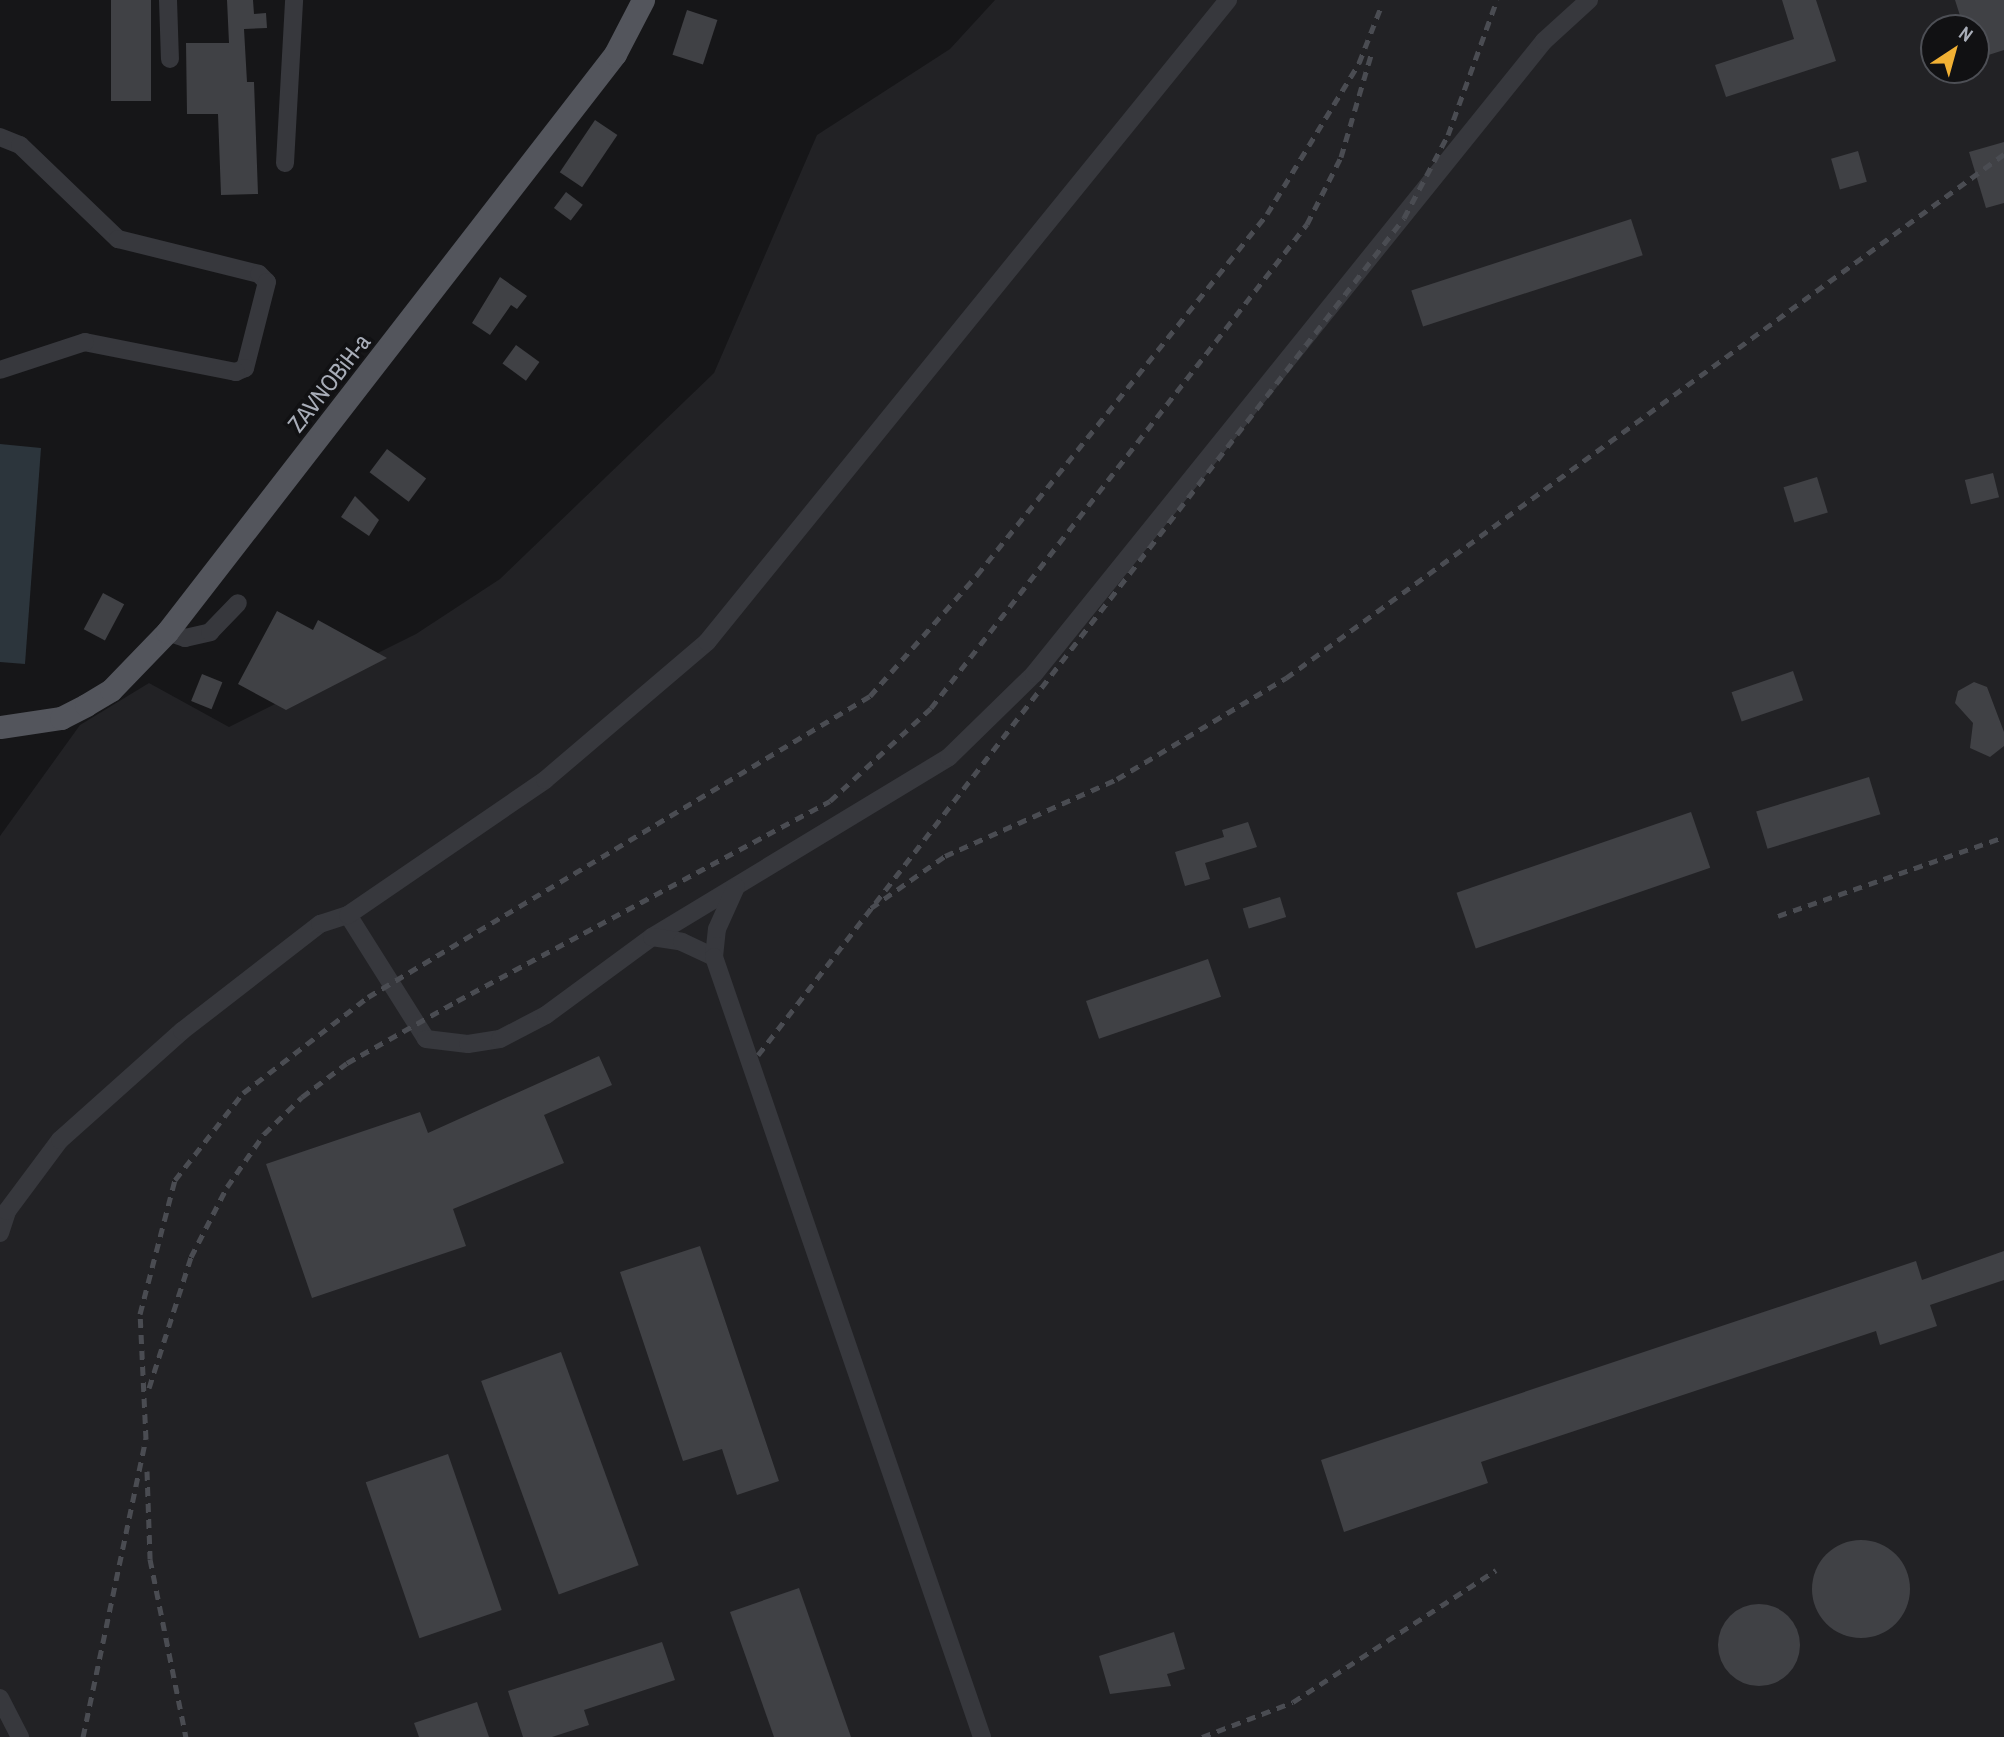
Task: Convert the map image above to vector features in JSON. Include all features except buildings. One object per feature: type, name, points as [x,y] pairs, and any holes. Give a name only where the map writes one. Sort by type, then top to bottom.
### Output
[{"type":"main road","name":"ZAVNOBiH-a","points":[[2,728],[61,718],[86,705],[111,690],[167,632],[615,54],[643,0]]},
{"type":"street","points":[[168,0],[170,59]]},
{"type":"street","points":[[285,163],[294,0]]},
{"type":"street","points":[[0,1233],[7,1210],[60,1140],[182,1031],[320,923],[348,915],[545,780],[706,642],[1228,0]]},
{"type":"street","points":[[348,915],[426,1039],[446,1043],[500,1039],[546,1014],[652,937],[949,757],[994,719],[1544,41],[1590,0]]},
{"type":"street","points":[[0,137],[20,145],[117,239],[259,274],[267,282],[245,368],[236,372],[85,342],[0,370]]},
{"type":"street","points":[[167,632],[185,638],[210,632],[238,603]]},
{"type":"street","points":[[737,885],[717,929],[714,957],[982,1737]]},
{"type":"street","points":[[652,937],[682,942],[714,957]]},
{"type":"street","points":[[0,1698],[20,1737]]},
{"type":"shaded area","points":[[995,0],[2004,0],[2004,1737],[0,1737],[0,836],[80,725],[149,683],[229,727],[416,634],[500,579],[714,373],[817,135],[950,49]]},
{"type":"shaded area","points":[[0,444],[41,448],[25,664],[0,662]]},
{"type":"railway","points":[[758,1055],[1404,218],[1448,135],[1497,0]]},
{"type":"railway","points":[[83,1737],[146,1439],[140,1314],[175,1180],[243,1093],[368,997],[870,696],[977,575],[1267,214],[1359,63],[1381,7]]},
{"type":"railway","points":[[149,1388],[191,1257],[227,1187],[264,1134],[302,1097],[347,1063],[457,1001],[830,801],[931,708],[1307,224],[1341,157],[1371,55]]},
{"type":"railway","points":[[871,908],[945,856],[1117,779],[1286,678],[2004,154]]},
{"type":"railway","points":[[1778,916],[2004,837]]},
{"type":"railway","points":[[147,1471],[150,1559],[186,1737]]},
{"type":"railway","points":[[1202,1737],[1293,1702],[1496,1570]]}]
